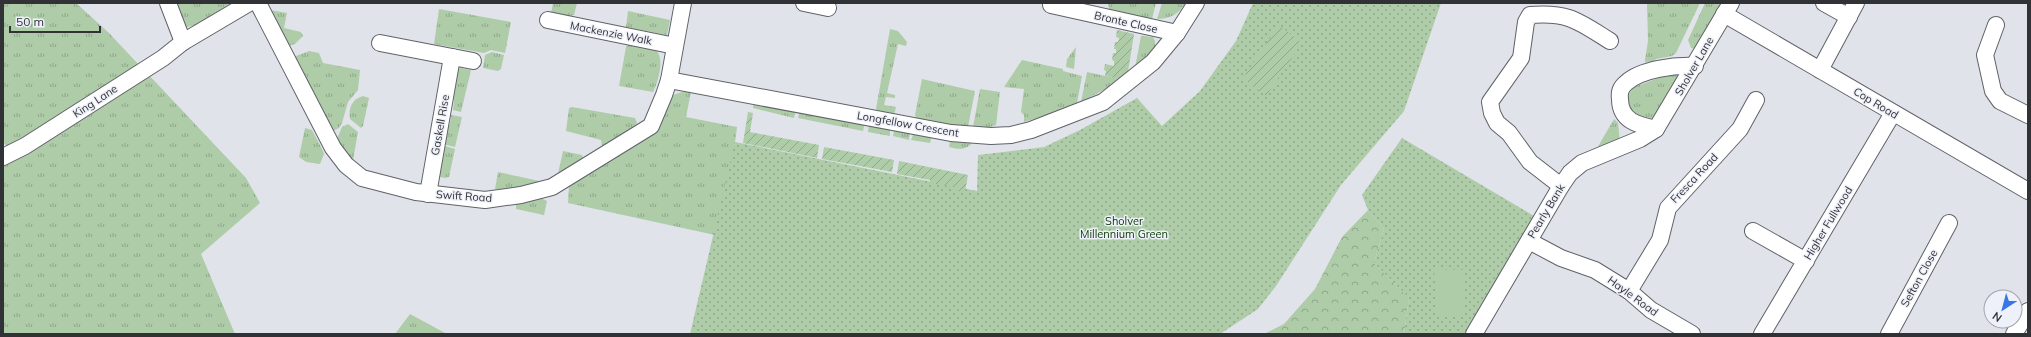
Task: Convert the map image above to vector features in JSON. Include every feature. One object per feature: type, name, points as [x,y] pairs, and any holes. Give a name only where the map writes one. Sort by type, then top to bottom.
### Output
[{"type":"street","points":[[168,3],[183,42]]},
{"type":"street","name":"King Lane","points":[[3,157],[25,146],[163,58],[183,42],[249,3]]},
{"type":"street","name":"Swift Road","points":[[258,3],[339,157],[362,178],[404,190],[485,200],[521,195],[552,186],[651,126],[669,80],[683,3]]},
{"type":"street","points":[[804,3],[828,8]]},
{"type":"street","name":"Longfellow Crescent","points":[[669,80],[951,134],[991,136],[1010,134],[1031,130],[1102,102],[1153,62],[1177,33],[1196,3]]},
{"type":"street","points":[[1820,70],[1852,10],[1824,3]]},
{"type":"street","name":"Bronte Close","points":[[1051,5],[1177,33]]},
{"type":"street","points":[[1561,186],[1530,162],[1509,133],[1497,123],[1492,113],[1490,102],[1521,58],[1529,9],[1567,16],[1610,41]]},
{"type":"street","name":"Sholver Lane","points":[[1656,129],[1695,66],[1727,9]]},
{"type":"street","name":"Cop Road","points":[[1727,9],[1820,70],[2028,191]]},
{"type":"street","name":"Mackenzie Walk","points":[[548,20],[675,46]]},
{"type":"street","points":[[1996,25],[1985,55],[1993,91],[2000,101],[2028,115]]},
{"type":"street","points":[[380,43],[473,61]]},
{"type":"street","name":"Gaskell Rise","points":[[428,194],[452,57]]},
{"type":"street","points":[[1656,129],[1638,125],[1626,119],[1620,107],[1619,94],[1622,88],[1626,83],[1638,76],[1675,66],[1695,66]]},
{"type":"street","name":"Fresca Road","points":[[1629,291],[1660,240],[1668,208],[1740,129],[1742,111],[1756,100]]},
{"type":"street","name":"Higher Fullwood","points":[[1762,334],[1893,113]]},
{"type":"street","name":"Pearly Bank","points":[[1474,334],[1570,173],[1582,163],[1640,139],[1656,129]]},
{"type":"street","name":"Sefton Close","points":[[1889,334],[1949,223]]},
{"type":"street","points":[[1754,231],[1806,261]]},
{"type":"street","name":"Hayle Road","points":[[1529,240],[1561,258],[1595,270],[1629,291],[1651,310],[1692,334]]},
{"type":"street","points":[[2014,334],[2028,311]]},
{"type":"green space","points":[[3,3],[76,3],[109,33],[140,66],[9,150],[3,141]]},
{"type":"green space","points":[[174,3],[231,3],[196,25],[187,27],[183,25]]},
{"type":"green space","points":[[553,3],[577,3],[574,15],[569,16],[551,13]]},
{"type":"green space","points":[[1108,3],[1156,3],[1152,19],[1115,12],[1109,9]]},
{"type":"green space","points":[[1162,3],[1185,3],[1174,15],[1157,19]]},
{"type":"green space","name":"Sholver Millennium Green","points":[[1253,3],[1441,3],[1404,111],[1341,185],[1276,286],[1258,309],[1220,334],[690,334],[735,142],[977,191],[978,155],[1044,147],[1080,130],[1137,98],[1162,126],[1200,91],[1236,41]]},
{"type":"green space","points":[[1647,3],[1700,3],[1676,53],[1672,56],[1645,62],[1648,41]]},
{"type":"green space","points":[[1705,3],[1723,3],[1695,49],[1691,48],[1688,40]]},
{"type":"green space","points":[[439,9],[511,22],[505,53],[491,50],[484,53],[434,44]]},
{"type":"green space","points":[[270,10],[287,13],[284,28],[301,32],[303,36],[295,44],[288,46]]},
{"type":"green space","points":[[628,11],[670,20],[667,35],[626,27]]},
{"type":"green space","points":[[1279,25],[1302,43],[1266,96],[1243,78]]},
{"type":"green space","points":[[890,29],[898,31],[907,42],[906,46],[898,44],[887,93],[895,95],[895,98],[886,97],[884,105],[896,107],[894,115],[879,113],[876,109]]},
{"type":"green space","points":[[1117,30],[1134,34],[1128,72],[1119,79],[1105,76],[1106,71],[1104,70],[1105,64],[1114,66],[1114,61],[1112,60],[1113,53],[1116,53],[1116,49],[1114,49],[1115,42],[1118,42],[1119,38],[1116,37]]},
{"type":"green space","points":[[1141,36],[1153,37],[1155,47],[1134,73]]},
{"type":"green space","points":[[629,44],[656,50],[659,54],[660,71],[653,92],[619,86],[626,47]]},
{"type":"green space","points":[[1076,47],[1074,69],[1066,67],[1067,59]]},
{"type":"green space","points":[[309,51],[319,53],[323,63],[360,70],[358,90],[348,102],[339,128],[331,132],[292,61],[296,56]]},
{"type":"green space","points":[[492,52],[504,55],[501,69],[498,71],[483,68],[485,55]]},
{"type":"green space","points":[[1022,60],[1063,69],[1063,71],[1082,76],[1077,103],[1063,110],[1024,122],[1024,115],[1021,112],[1024,89],[1004,87]]},
{"type":"green space","points":[[460,68],[471,70],[461,112],[453,110],[454,101],[452,98],[457,70]]},
{"type":"green space","points":[[146,72],[246,178],[260,203],[201,254],[235,334],[3,334],[3,163]]},
{"type":"green space","points":[[1087,72],[1119,79],[1111,86],[1081,102]]},
{"type":"green space","points":[[1675,72],[1679,77],[1654,118],[1644,121],[1631,115],[1626,98],[1634,87]]},
{"type":"green space","points":[[922,79],[975,91],[968,127],[956,127],[916,118],[915,115]]},
{"type":"green space","points":[[980,89],[1000,92],[996,125],[987,128],[973,127]]},
{"type":"green space","points":[[685,91],[691,92],[686,117],[737,127],[733,159],[715,235],[568,203],[569,186],[643,139],[673,95]]},
{"type":"green space","points":[[363,96],[369,98],[363,126],[361,128],[350,119],[350,108],[356,99]]},
{"type":"green space","points":[[754,101],[796,110],[794,118],[753,108]]},
{"type":"green space","points":[[572,107],[635,118],[637,123],[630,131],[602,146],[601,140],[566,131],[569,108]]},
{"type":"green space","points":[[800,110],[865,122],[863,131],[798,118]]},
{"type":"green space","points":[[748,112],[753,113],[750,132],[819,145],[817,158],[743,143]]},
{"type":"green space","points":[[451,115],[462,117],[455,147],[443,144],[446,127],[450,124]]},
{"type":"green space","points":[[1614,119],[1618,123],[1620,142],[1596,150]]},
{"type":"green space","points":[[348,124],[358,132],[353,160],[347,157],[336,141],[342,127]]},
{"type":"green space","points":[[869,124],[890,127],[890,136],[868,132]]},
{"type":"green space","points":[[305,128],[312,130],[323,151],[324,154],[320,164],[306,162],[299,157]]},
{"type":"green space","points":[[896,129],[910,132],[909,140],[893,136]]},
{"type":"green space","points":[[914,132],[932,136],[930,143],[911,140]]},
{"type":"green space","points":[[1402,138],[1534,216],[1464,334],[1404,334],[1409,298],[1374,263],[1384,229],[1368,210],[1362,195]]},
{"type":"green space","points":[[950,141],[974,141],[966,148],[957,149],[949,147]]},
{"type":"green space","points":[[442,145],[455,149],[449,177],[445,178],[435,176]]},
{"type":"green space","points":[[824,147],[894,160],[892,172],[822,159]]},
{"type":"green space","points":[[563,151],[582,155],[583,158],[558,174]]},
{"type":"green space","points":[[899,161],[968,175],[965,192],[953,190],[953,187],[930,183],[930,180],[897,174]]},
{"type":"green space","points":[[498,172],[544,182],[513,189],[495,189]]},
{"type":"green space","points":[[541,198],[547,201],[544,215],[516,209],[516,204]]},
{"type":"green space","points":[[1368,210],[1384,229],[1374,263],[1409,298],[1404,334],[1264,334],[1284,324],[1315,289],[1342,237]]},
{"type":"green space","points":[[1434,269],[1463,270],[1465,316],[1437,316]]},
{"type":"green space","points":[[410,314],[447,334],[395,334]]}]
